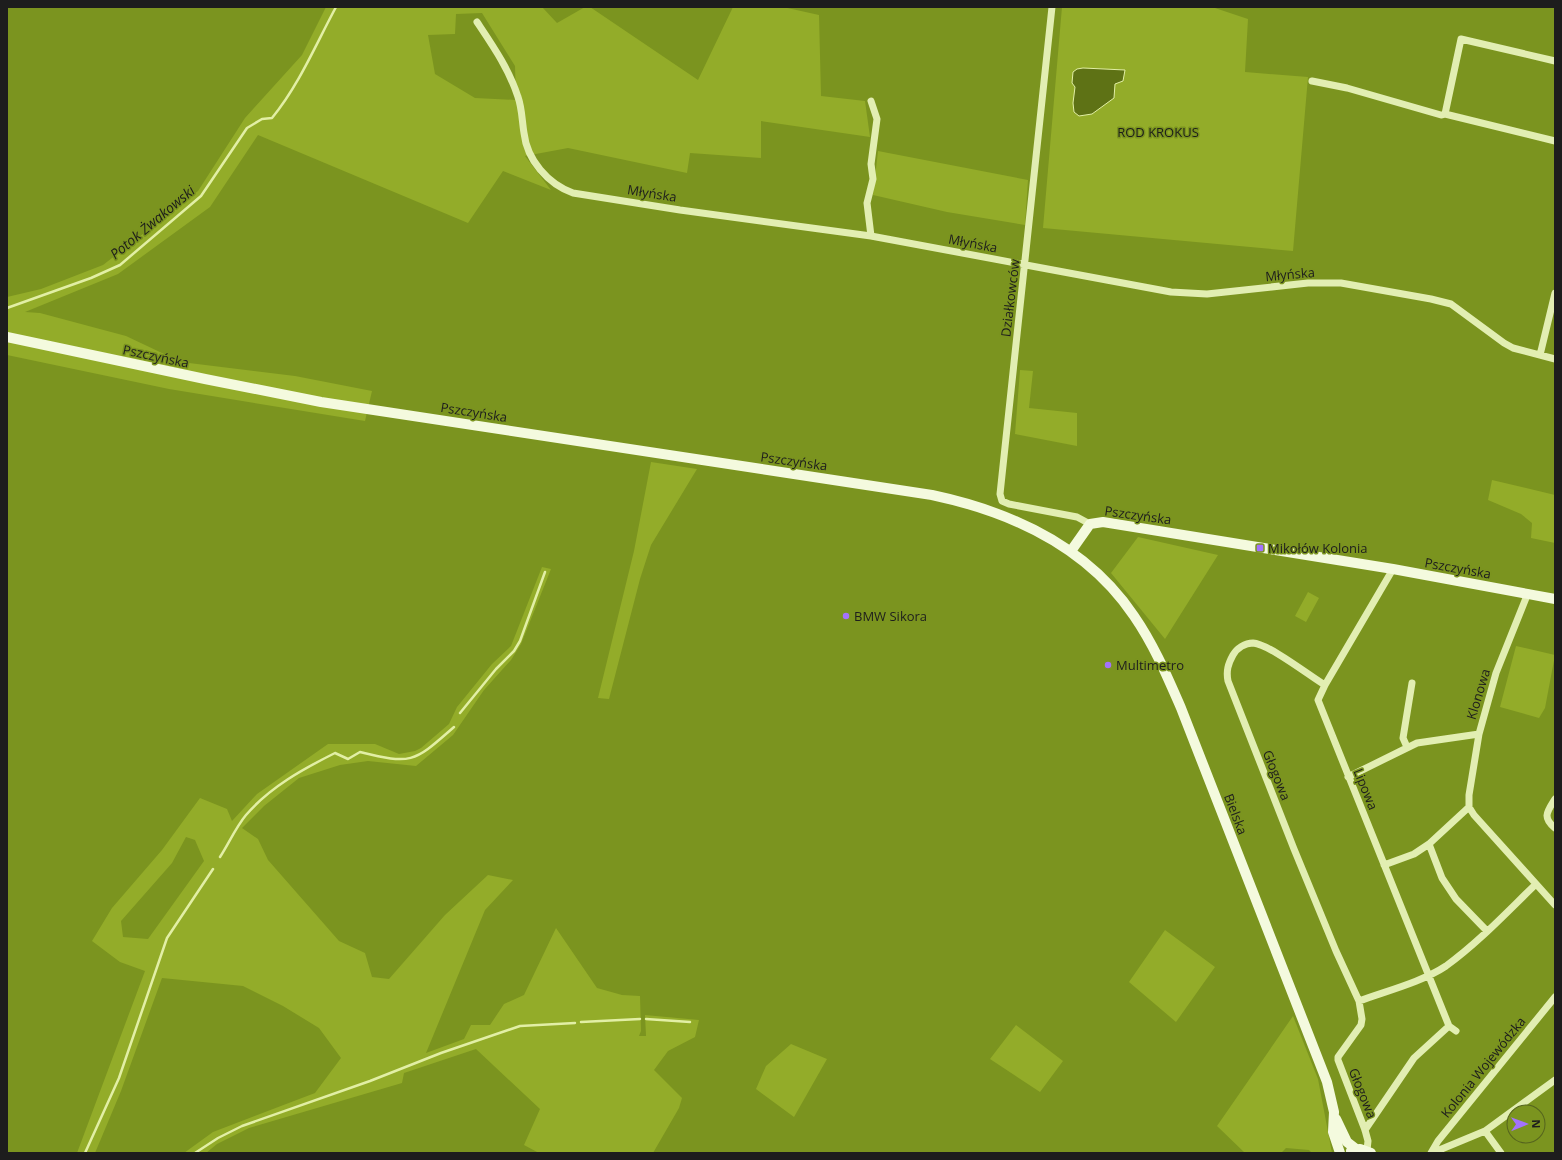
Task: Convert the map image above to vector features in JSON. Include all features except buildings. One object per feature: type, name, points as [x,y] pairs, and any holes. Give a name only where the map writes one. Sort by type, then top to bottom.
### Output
[{"type":"main road","name":"Pszczyńska","points":[[7,338],[205,380],[321,402],[932,495],[961,501],[1005,515],[1038,530],[1071,551],[1090,524],[1103,522],[1393,569],[1555,599]]},
{"type":"main road","name":"Bielska","points":[[1071,551],[1107,584],[1127,606],[1151,644],[1163,667],[1181,708],[1299,1008],[1327,1082],[1334,1112],[1343,1136],[1351,1151]]},
{"type":"main road","name":"Bielska","points":[[1334,1112],[1334,1132],[1340,1153]]},
{"type":"main road","points":[[1351,1151],[1369,1152]]},
{"type":"street","name":"Działkowców","points":[[1052,7],[1026,265],[1005,442],[1001,498],[1009,504],[1078,517],[1090,524]]},
{"type":"street","name":"Młyńska","points":[[477,22],[502,60],[514,87],[520,104],[524,134],[530,154],[550,180],[561,189],[573,193],[680,210],[871,236],[1171,292],[1207,294],[1308,283],[1341,283],[1451,304],[1504,343],[1555,359]]},
{"type":"street","points":[[1445,114],[1461,39],[1555,61]]},
{"type":"street","points":[[1312,81],[1347,88],[1441,115],[1445,114],[1555,141]]},
{"type":"street","points":[[871,101],[877,119],[871,164],[872,179],[867,203],[871,236]]},
{"type":"street","points":[[1540,355],[1555,294]]},
{"type":"street","name":"Lipowa","points":[[1393,569],[1325,685],[1318,700],[1449,1026]]},
{"type":"street","name":"Klonowa","points":[[1469,807],[1470,783],[1479,734],[1496,673],[1528,593]]},
{"type":"street","name":"Głogowa","points":[[1325,685],[1266,647],[1254,643],[1238,648],[1232,656],[1227,670],[1228,681],[1291,842],[1336,951],[1359,1002],[1362,1019],[1360,1025],[1338,1057],[1338,1060],[1365,1130]]},
{"type":"street","points":[[1407,747],[1403,738],[1412,683]]},
{"type":"street","points":[[1348,777],[1407,747],[1418,743],[1479,734]]},
{"type":"street","points":[[1555,799],[1546,814],[1547,821],[1555,828]]},
{"type":"street","points":[[1384,865],[1414,854],[1429,844],[1469,807],[1474,815],[1555,905]]},
{"type":"street","points":[[1429,844],[1442,878],[1456,899],[1487,931]]},
{"type":"street","points":[[1359,1002],[1429,975],[1446,966],[1487,931],[1536,884]]},
{"type":"street","name":"Kolonia Wojewódzka","points":[[1431,1153],[1438,1141],[1555,997]]},
{"type":"street","points":[[1369,1152],[1365,1130],[1414,1058],[1449,1026],[1456,1031]]},
{"type":"street","points":[[1431,1153],[1485,1131],[1555,1080]]},
{"type":"street","points":[[1485,1131],[1501,1153]]},
{"type":"green space","points":[[326,7],[542,7],[557,23],[585,7],[590,7],[698,80],[733,7],[783,7],[819,15],[821,96],[865,101],[870,137],[761,121],[761,158],[690,153],[687,173],[568,148],[525,156],[551,190],[503,171],[468,223],[258,135],[210,207],[118,274],[25,312],[40,313],[126,336],[181,362],[295,376],[372,391],[365,421],[169,389],[7,355],[7,297],[41,289],[103,265],[198,191],[245,118],[302,55]],"holes":[[[482,13],[515,66],[516,100],[475,98],[435,74],[428,35],[455,34],[456,14]]]},
{"type":"green space","name":"ROD KROKUS","points":[[1062,7],[1212,7],[1248,19],[1245,72],[1308,77],[1293,251],[1043,228]]},
{"type":"green space","points":[[878,151],[1028,180],[1025,225],[947,212],[873,195]]},
{"type":"green space","points":[[1020,370],[1033,371],[1029,408],[1077,413],[1077,446],[1015,434]]},
{"type":"green space","points":[[651,462],[697,469],[651,545],[640,579],[609,699],[598,698],[634,551]]},
{"type":"green space","points":[[1492,480],[1555,495],[1555,543],[1531,538],[1532,523],[1521,514],[1488,500]]},
{"type":"green space","points":[[1138,537],[1218,555],[1165,639],[1111,573]]},
{"type":"green space","points":[[542,567],[551,569],[521,644],[511,660],[484,690],[453,735],[416,766],[368,761],[340,765],[299,778],[264,806],[242,828],[258,839],[268,860],[339,941],[365,953],[372,977],[389,979],[445,915],[488,875],[513,880],[485,910],[426,1053],[464,1039],[471,1025],[490,1025],[504,1004],[524,995],[556,928],[597,988],[622,995],[640,996],[641,1031],[639,1036],[646,1036],[645,1015],[699,1020],[695,1037],[668,1051],[654,1070],[682,1098],[679,1108],[653,1153],[539,1153],[524,1145],[540,1109],[476,1049],[404,1073],[402,1083],[249,1128],[217,1144],[206,1153],[184,1153],[213,1132],[315,1093],[341,1058],[319,1028],[283,1006],[243,986],[162,978],[121,1091],[95,1153],[77,1153],[145,971],[120,962],[92,941],[112,908],[162,850],[200,798],[227,809],[232,821],[257,794],[328,744],[375,744],[399,754],[415,751],[421,748],[449,724],[457,707],[492,664],[511,646]],"holes":[[[186,837],[195,840],[204,861],[148,939],[123,937],[121,921],[172,863]]]},
{"type":"green space","points":[[1308,592],[1319,598],[1306,622],[1295,616]]},
{"type":"green space","points":[[1516,646],[1555,655],[1545,708],[1539,718],[1500,707]]},
{"type":"green space","points":[[1165,930],[1215,967],[1176,1022],[1129,982]]},
{"type":"green space","points":[[1293,1016],[1318,1079],[1332,1153],[1312,1153],[1309,1150],[1286,1148],[1281,1153],[1245,1153],[1217,1126]]},
{"type":"green space","points":[[1016,1025],[1063,1061],[1040,1092],[990,1059]]},
{"type":"green space","points":[[791,1044],[827,1059],[794,1117],[756,1089],[766,1066]]},
{"type":"shaded area","points":[[1077,69],[1125,70],[1123,81],[1115,84],[1114,98],[1092,114],[1079,116],[1074,112],[1073,103],[1075,87],[1072,83],[1073,72]]},
{"type":"waterway","name":"Potok Żwakowski","points":[[7,308],[91,278],[120,265],[201,196],[247,128],[262,119],[272,118],[282,105],[307,64],[336,7]]},
{"type":"waterway","points":[[460,713],[496,669],[514,651],[520,641],[545,572]]},
{"type":"waterway","points":[[220,857],[239,825],[255,805],[276,787],[311,766],[335,753],[348,759],[360,752],[391,758],[412,758],[430,748],[454,727]]},
{"type":"waterway","points":[[85,1153],[119,1078],[167,938],[213,869]]},
{"type":"waterway","points":[[581,1022],[640,1019]]},
{"type":"waterway","points":[[646,1019],[690,1022]]},
{"type":"waterway","points":[[195,1153],[218,1138],[242,1126],[370,1081],[441,1053],[520,1026],[575,1023]]},
{"type":"place","name":"Mikołów Kolonia","points":[[1260,548]]},
{"type":"place","name":"BMW Sikora","points":[[846,616]]},
{"type":"place","name":"Multimetro","points":[[1108,665]]}]
